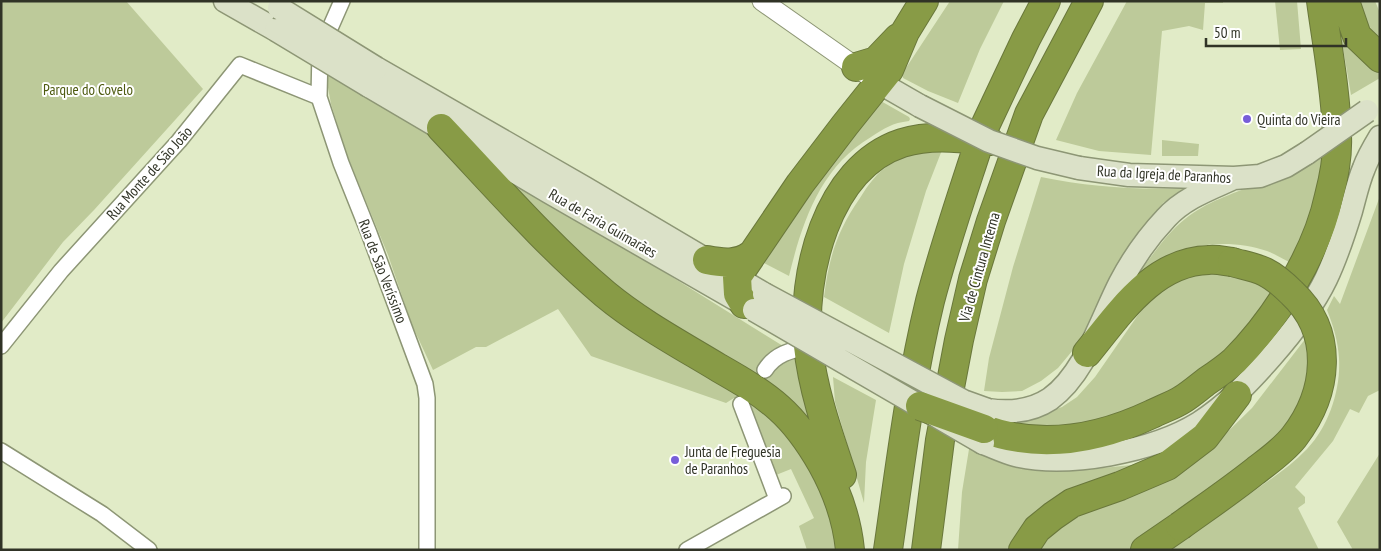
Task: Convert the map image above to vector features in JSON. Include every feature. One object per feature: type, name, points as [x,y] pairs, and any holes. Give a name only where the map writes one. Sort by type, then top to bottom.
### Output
[{"type":"highway","points":[[754,303],[738,294],[744,266],[834,140],[889,70],[905,32],[924,1]]},
{"type":"highway","points":[[888,550],[903,440],[922,335],[942,253],[983,140],[1026,40],[1046,1]]},
{"type":"highway","name":"Via de Cintura Interna","points":[[926,550],[940,440],[973,279],[991,221],[1029,114],[1088,1]]},
{"type":"highway","points":[[919,406],[1011,438],[1050,441],[1068,440],[1121,428],[1182,400],[1234,361],[1271,317],[1303,267],[1316,238],[1330,196],[1338,137],[1321,1]]},
{"type":"highway","points":[[1345,1],[1357,36],[1380,58]]},
{"type":"highway","points":[[856,67],[876,61],[905,32]]},
{"type":"highway","points":[[441,128],[538,231],[606,295],[662,334],[759,392],[794,423],[809,442],[834,486],[847,528],[850,550]]},
{"type":"highway","points":[[859,550],[853,514],[823,420],[808,347],[808,302],[814,261],[827,218],[847,184],[863,166],[888,149],[902,143],[942,136],[983,140]]},
{"type":"highway","points":[[708,260],[724,263],[740,260],[744,266]]},
{"type":"highway","points":[[1087,353],[1131,301],[1160,274],[1184,264],[1209,260],[1232,262],[1265,272],[1280,282],[1302,302],[1312,316],[1317,330],[1320,345],[1321,377],[1316,400],[1307,417],[1284,447],[1233,489],[1145,550]]},
{"type":"highway","points":[[1023,550],[1038,530],[1053,516],[1072,504],[1167,466],[1205,437],[1236,395]]},
{"type":"main road","name":"Rua de Faria Guimarães","points":[[225,1],[276,30],[372,77],[708,260]]},
{"type":"main road","name":"Rua de Faria Guimarães","points":[[273,5],[441,128],[754,303],[919,406]]},
{"type":"main road","name":"Rua da Igreja de Paranhos","points":[[880,83],[983,140],[1037,158],[1079,168],[1129,175],[1234,178],[1260,176],[1286,166],[1373,107]]},
{"type":"main road","name":"Rua de Faria Guimarães","points":[[754,303],[963,401],[985,428],[1015,455],[1073,459],[1111,454],[1144,446],[1186,430],[1213,413],[1236,395],[1290,336],[1316,298],[1326,278],[1338,248],[1363,169],[1380,138]]},
{"type":"main road","points":[[985,428],[1006,412],[1021,410],[1049,400],[1061,390],[1087,353],[1121,282],[1152,234],[1177,206],[1234,178]]},
{"type":"street","name":"Rua de São Veríssimo","points":[[342,1],[320,51],[319,97],[341,163],[369,232],[425,384],[427,398],[427,550]]},
{"type":"street","name":"Rua da Igreja de Paranhos","points":[[762,1],[880,83]]},
{"type":"street","name":"Rua Monte de São João","points":[[1,346],[61,271],[179,141],[240,65],[319,97]]},
{"type":"street","points":[[765,370],[774,359],[781,355],[808,347]]},
{"type":"street","points":[[687,550],[780,498],[740,404]]},
{"type":"street","points":[[1,451],[102,514],[149,550]]},
{"type":"green space","name":"Parque do Covelo","points":[[1,1],[126,1],[203,89],[63,242],[1,323]]},
{"type":"green space","points":[[950,1],[1004,1],[980,49],[958,103],[928,91],[903,78],[902,74]]},
{"type":"green space","points":[[1127,1],[1223,1],[1223,3],[1205,3],[1203,30],[1189,26],[1162,31],[1151,155],[1099,151],[1056,140],[1077,93]]},
{"type":"green space","points":[[1275,1],[1297,1],[1301,49],[1280,50]]},
{"type":"green space","points":[[1335,1],[1380,68],[1380,78],[1351,95]]},
{"type":"green space","points":[[1355,1],[1375,1],[1380,13],[1380,47],[1364,31]]},
{"type":"green space","points":[[325,71],[426,130],[572,283],[593,301],[638,333],[757,405],[777,421],[814,469],[842,550],[807,550],[799,526],[814,518],[791,469],[776,475],[749,408],[734,398],[726,403],[591,356],[558,309],[486,347],[476,347],[433,370],[412,325],[388,255],[347,155],[331,104]]},
{"type":"green space","points":[[879,100],[909,117],[909,121],[880,131],[853,149],[838,164],[826,180],[807,217],[789,276],[764,263],[874,101]]},
{"type":"green space","points":[[1162,140],[1199,144],[1198,156],[1162,156]]},
{"type":"green space","points":[[942,150],[926,191],[904,264],[889,333],[824,297],[835,245],[845,222],[866,188],[886,167],[909,156]]},
{"type":"green space","points":[[1323,154],[1324,158],[1312,218],[1291,263],[1270,252],[1251,247],[1217,244],[1182,250],[1166,256],[1140,276],[1138,274],[1172,231],[1202,207]]},
{"type":"green space","points":[[1041,177],[1113,187],[1187,188],[1163,203],[1122,259],[1093,317],[1073,350],[1058,368],[1041,381],[1022,391],[984,391],[989,358],[1013,267]]},
{"type":"green space","points":[[513,182],[558,206],[783,346],[771,352],[763,360],[783,360],[798,355],[814,428],[630,298],[591,266],[508,183]]},
{"type":"green space","points":[[1380,196],[1380,390],[1368,396],[1359,413],[1350,409],[1333,441],[1295,487],[1305,497],[1305,503],[1298,508],[1319,550],[1169,550],[1286,468],[1307,449],[1322,429],[1336,394],[1339,370],[1336,339],[1327,310],[1334,296],[1340,304]]},
{"type":"green space","points":[[1213,271],[1244,278],[1273,293],[1226,354],[1151,406],[1063,433],[1002,424],[1040,415],[1062,407],[1077,397],[1095,377],[1138,315],[1163,287],[1176,280]]},
{"type":"green space","points":[[1306,338],[1308,346],[1308,383],[1286,432],[1180,516],[1131,550],[1040,550],[1054,531],[1075,518],[1214,445],[1252,408]]},
{"type":"green space","points":[[833,377],[876,400],[866,462],[864,503],[835,402]]},
{"type":"green space","points":[[1187,439],[1016,550],[958,550],[962,492],[970,443],[1055,470],[1083,470],[1132,465]]},
{"type":"green space","points":[[1380,453],[1380,550],[1353,550],[1337,522]]},
{"type":"place","name":"Quinta do Vieira","points":[[1247,119]]},
{"type":"place","name":"Junta de Freguesia de Paranhos","points":[[675,460]]}]
